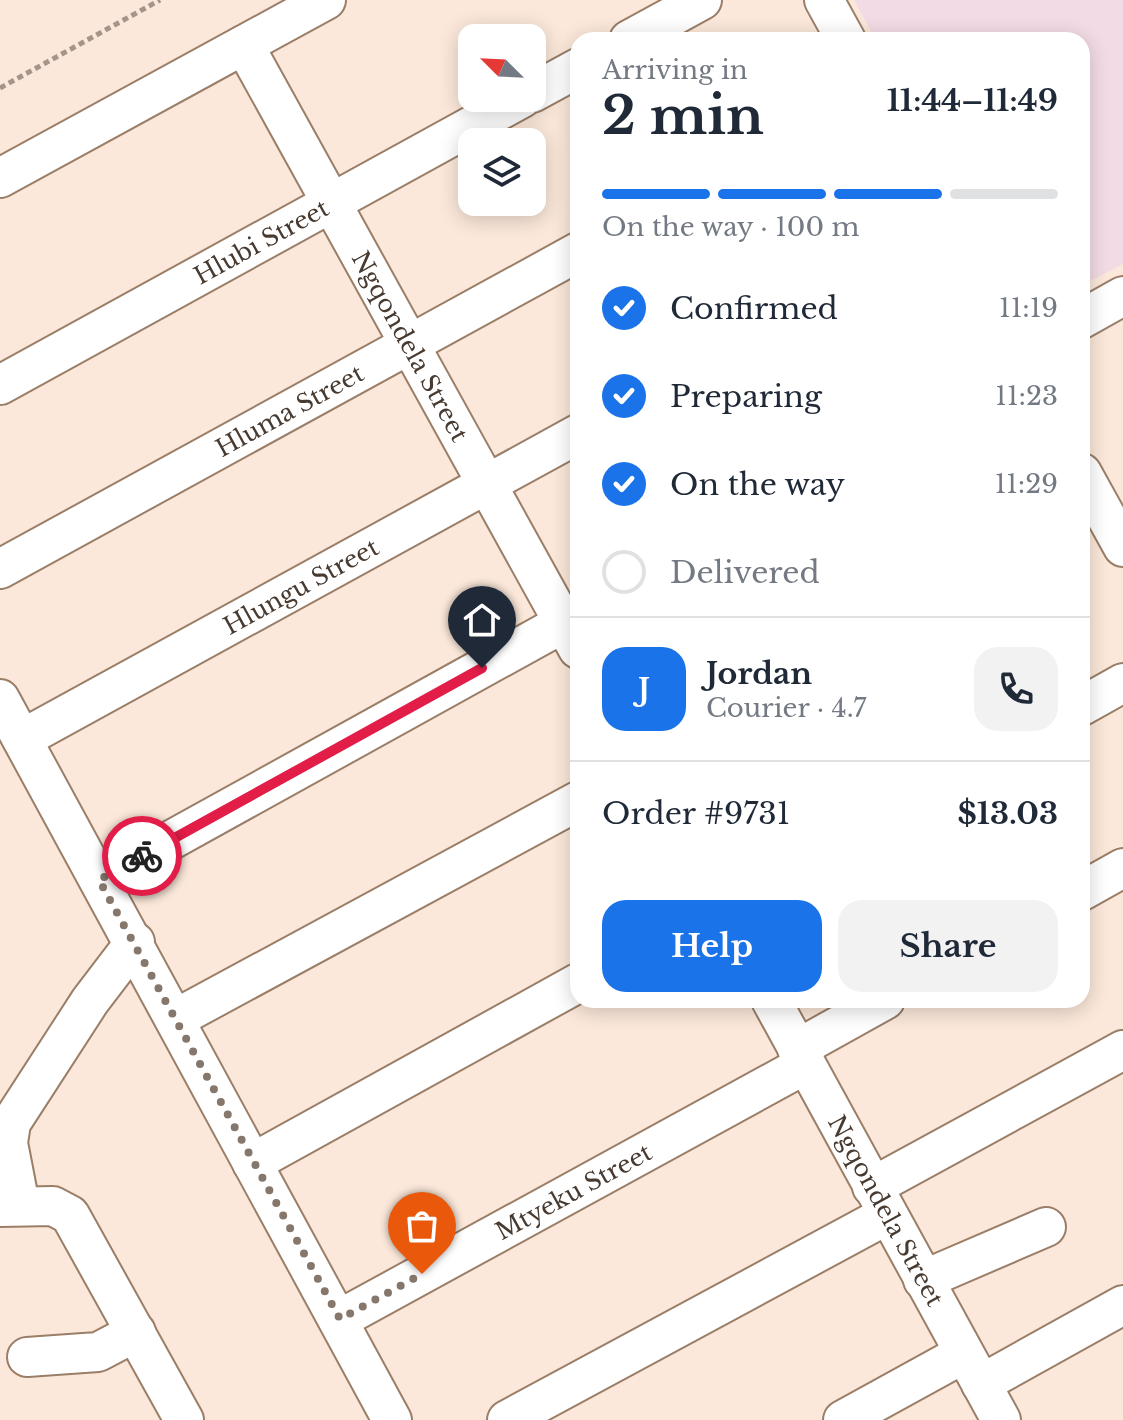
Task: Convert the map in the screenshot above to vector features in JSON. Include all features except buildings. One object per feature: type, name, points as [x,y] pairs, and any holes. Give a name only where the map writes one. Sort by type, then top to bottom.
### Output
[{"type":"street","points":[[0,178],[326,0]]},
{"type":"street","points":[[644,32],[702,0]]},
{"type":"street","points":[[824,0],[842,32]]},
{"type":"street","name":"Ngqondela Street","points":[[244,45],[487,484],[570,624]]},
{"type":"street","points":[[546,85],[570,72]]},
{"type":"street","name":"Hlubi Street","points":[[0,385],[496,112]]},
{"type":"street","name":"Hluma Street","points":[[0,569],[570,256]]},
{"type":"street","points":[[1090,315],[1123,296]]},
{"type":"street","name":"Hlungu Street","points":[[22,739],[570,438]]},
{"type":"street","points":[[1097,497],[1123,547]]},
{"type":"street","points":[[99,880],[570,631]]},
{"type":"street","points":[[1090,702],[1123,683]]},
{"type":"street","points":[[0,699],[340,1319],[392,1420]]},
{"type":"street","points":[[175,1019],[570,805]]},
{"type":"street","points":[[1090,887],[1123,868]]},
{"type":"street","points":[[135,942],[90,1001],[11,1123],[8,1143],[10,1206],[53,1206],[70,1215],[184,1420]]},
{"type":"street","points":[[252,1163],[570,987]]},
{"type":"street","name":"Ngqondela Street","points":[[775,1008],[1001,1420]]},
{"type":"street","name":"Mtyeku Street","points":[[340,1319],[801,1057],[873,1008]]},
{"type":"street","points":[[507,1420],[879,1201],[1123,1050]]},
{"type":"street","points":[[923,1280],[1046,1227]]},
{"type":"street","points":[[843,1420],[1123,1305]]},
{"type":"street","points":[[27,1357],[98,1352],[136,1332]]},
{"type":"path","points":[[0,88],[160,0]]},
{"type":"shaded area","points":[[854,0],[1123,0],[1123,264],[1090,281],[1090,32],[872,32]]},
{"type":"way so far","points":[[142,856],[99,880],[340,1319],[422,1274]]},
{"type":"route","points":[[142,856],[482,668]]}]
